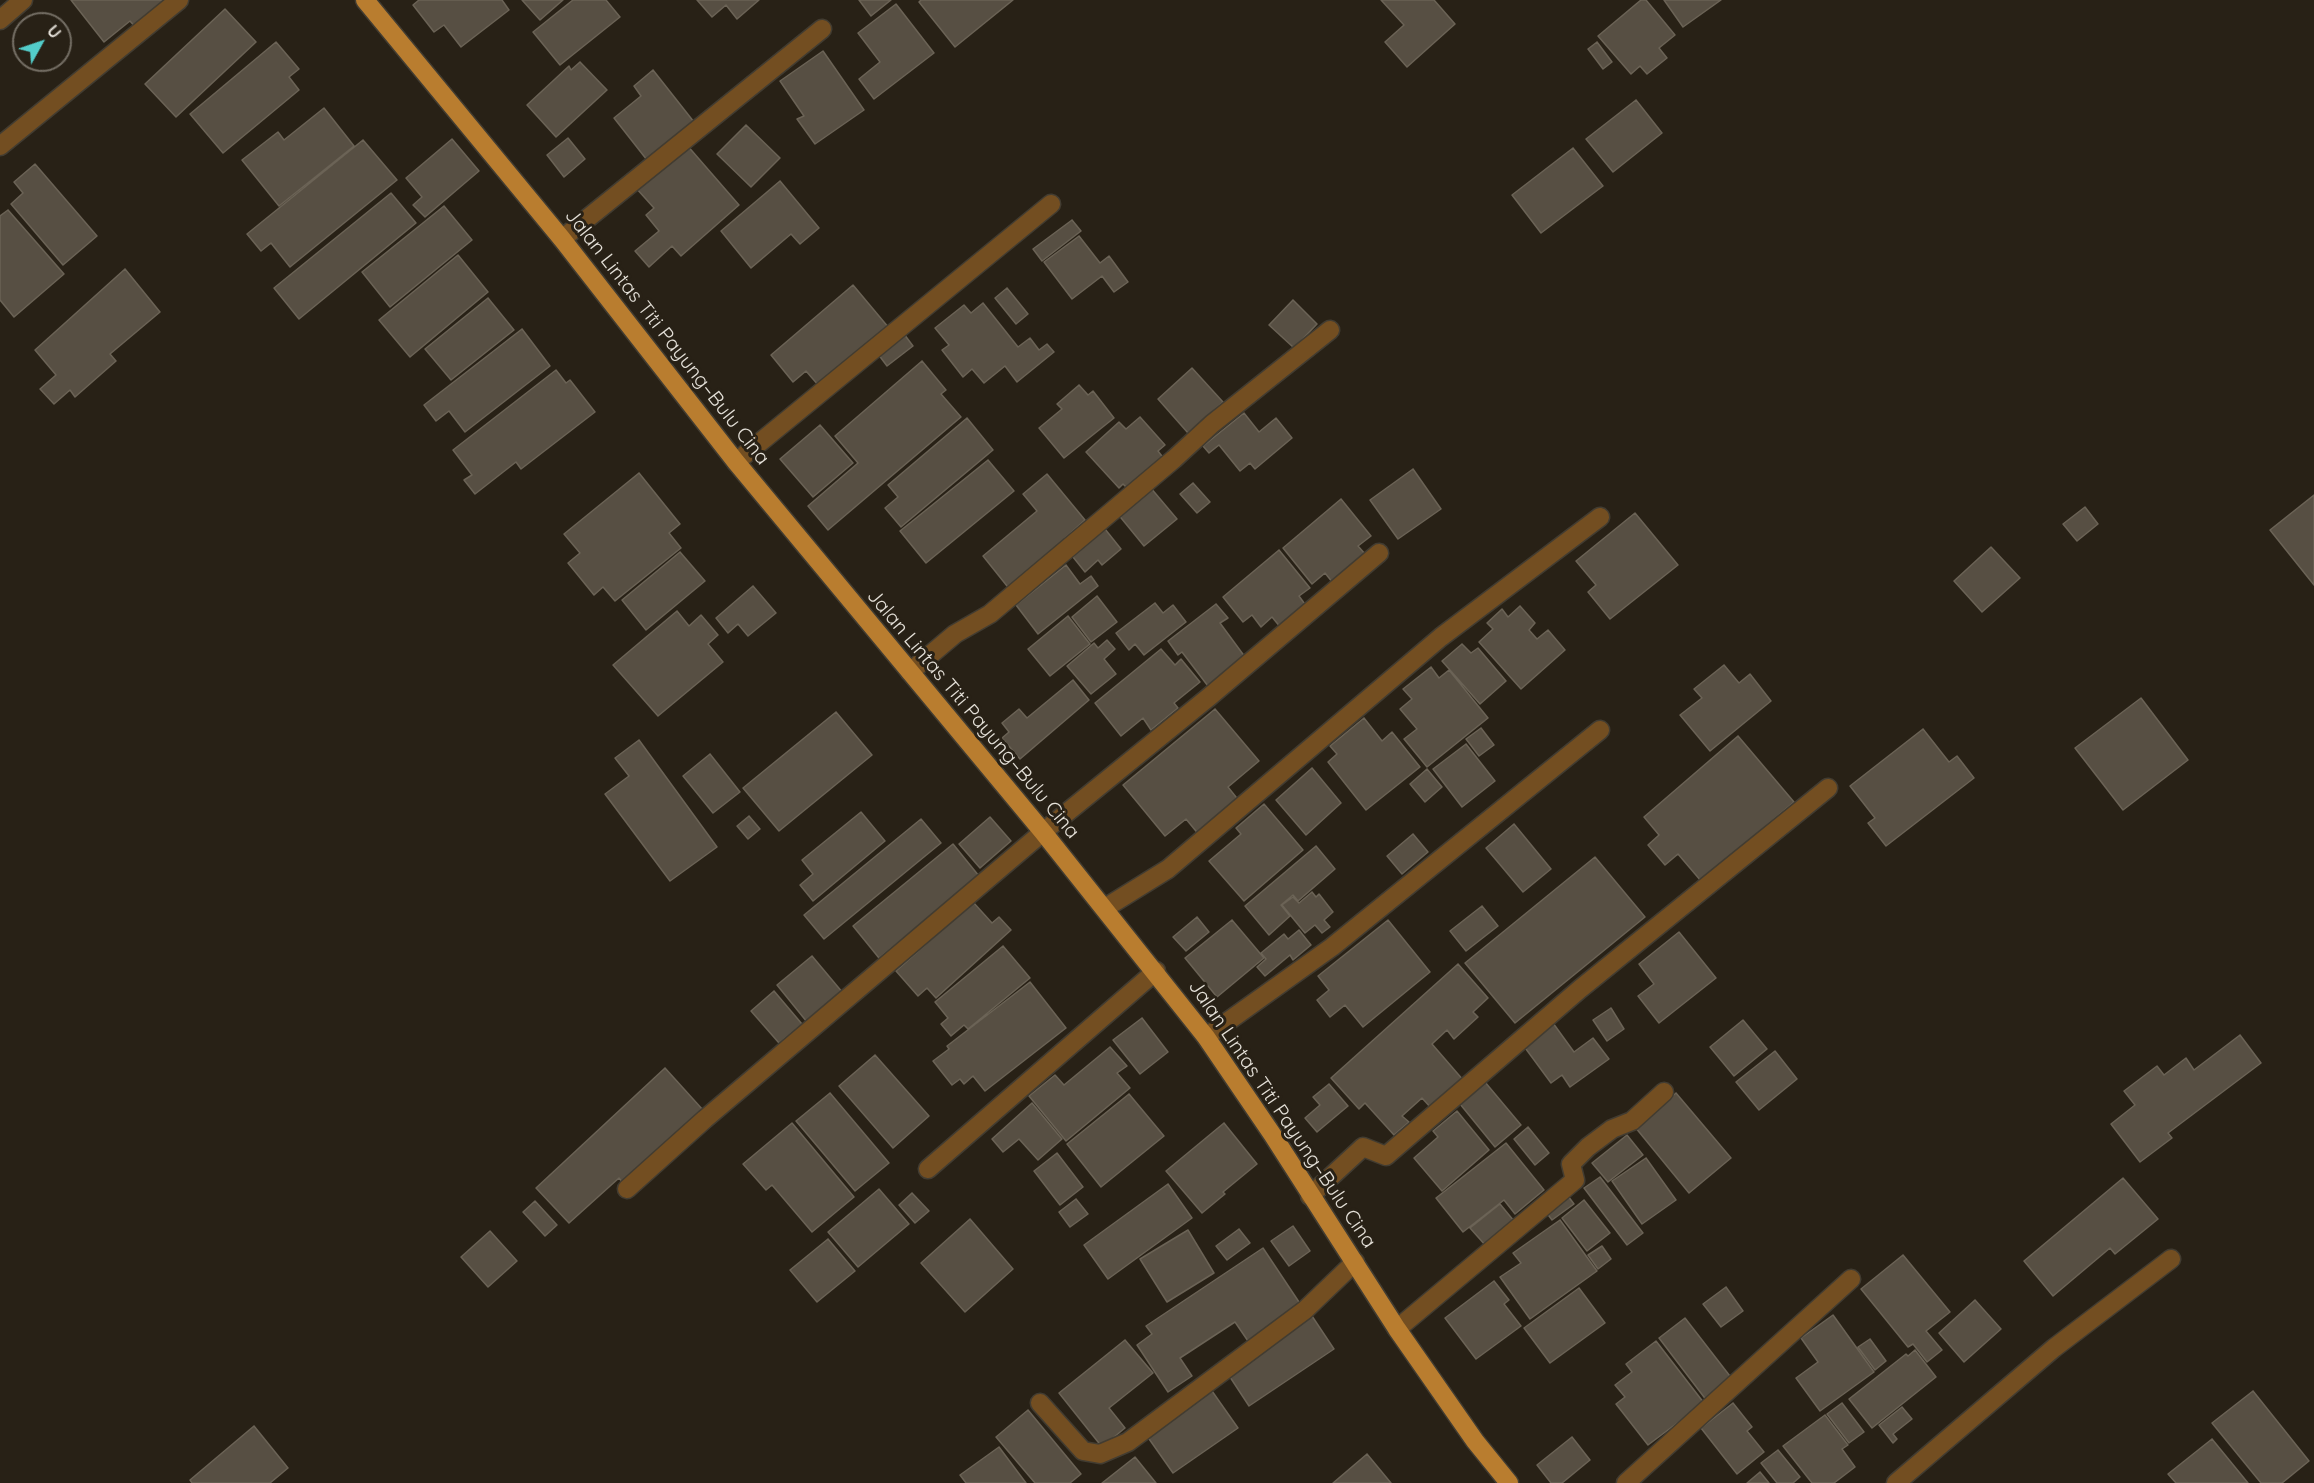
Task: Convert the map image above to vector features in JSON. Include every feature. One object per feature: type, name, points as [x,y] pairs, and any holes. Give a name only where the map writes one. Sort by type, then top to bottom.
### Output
[{"type":"main road","name":"Jalan Lintas Titi Payung–Bulu Cina","points":[[365,0],[562,239],[736,462],[1105,908],[1206,1037],[1272,1134],[1397,1329],[1476,1441],[1509,1483]]},
{"type":"street","points":[[0,20],[23,0]]},
{"type":"street","points":[[0,146],[178,0]]},
{"type":"street","points":[[562,239],[822,29]]},
{"type":"street","points":[[736,462],[1052,204]]},
{"type":"street","points":[[910,672],[955,634],[990,614],[1174,459],[1212,424],[1330,330]]},
{"type":"street","points":[[1105,908],[1168,868],[1441,637],[1600,517]]},
{"type":"street","points":[[627,1189],[705,1119],[1042,832],[1209,698],[1379,553]]},
{"type":"street","points":[[1206,1037],[1332,947],[1600,730]]},
{"type":"street","points":[[1310,1196],[1363,1147],[1386,1156],[1580,989],[1828,788]]},
{"type":"street","points":[[928,1169],[1155,971]]},
{"type":"street","points":[[1397,1329],[1575,1180],[1571,1164],[1588,1147],[1611,1129],[1632,1121],[1664,1092]]},
{"type":"street","points":[[1896,1483],[2054,1348],[2171,1259]]},
{"type":"street","points":[[1040,1402],[1083,1451],[1100,1454],[1128,1442],[1305,1310],[1355,1262]]},
{"type":"street","points":[[1626,1483],[1851,1279]]},
{"type":"building","points":[[71,0],[172,0],[136,28],[130,21],[104,42]]},
{"type":"building","points":[[419,0],[502,0],[509,10],[461,47],[444,25],[434,32],[413,5]]},
{"type":"building","points":[[522,0],[563,0],[540,20]]},
{"type":"building","points":[[573,0],[606,0],[620,17],[560,65],[533,32]]},
{"type":"building","points":[[697,0],[759,0],[737,19],[726,5],[712,17]]},
{"type":"building","points":[[859,0],[891,0],[871,16]]},
{"type":"building","points":[[921,0],[1013,0],[955,47],[919,2]]},
{"type":"building","points":[[1381,0],[1434,0],[1455,24],[1407,67],[1385,42],[1404,25]]},
{"type":"building","points":[[1641,0],[1646,0],[1675,35],[1659,48],[1667,58],[1647,74],[1640,66],[1631,74],[1598,36]]},
{"type":"building","points":[[1664,0],[1721,0],[1683,27]]},
{"type":"building","points":[[896,4],[934,53],[874,99],[859,79],[880,62],[858,33]]},
{"type":"building","points":[[225,9],[256,42],[176,117],[145,84]]},
{"type":"building","points":[[276,42],[299,69],[289,77],[299,90],[223,153],[190,114]]},
{"type":"building","points":[[1597,42],[1612,62],[1603,69],[1588,49]]},
{"type":"building","points":[[823,51],[864,110],[815,144],[797,119],[804,116],[780,81]]},
{"type":"building","points":[[580,62],[607,90],[556,137],[527,105],[569,66],[571,70]]},
{"type":"building","points":[[653,70],[694,122],[647,160],[614,118],[641,96],[634,86]]},
{"type":"building","points":[[1636,100],[1662,133],[1613,172],[1586,139]]},
{"type":"building","points":[[324,108],[354,146],[279,206],[242,160],[278,132],[284,140]]},
{"type":"building","points":[[746,125],[780,158],[751,187],[717,154]]},
{"type":"building","points":[[568,138],[585,159],[564,177],[547,155]]},
{"type":"building","points":[[452,139],[479,171],[425,217],[413,205],[422,197],[406,178]]},
{"type":"building","points":[[363,140],[397,180],[290,267],[271,243],[261,251],[247,234]]},
{"type":"building","points":[[686,144],[739,205],[681,256],[672,246],[649,267],[635,251],[659,231],[646,215],[654,208],[636,188]]},
{"type":"building","points":[[1573,148],[1603,186],[1541,233],[1512,195]]},
{"type":"building","points":[[35,164],[97,236],[63,265],[11,204],[23,193],[14,182]]},
{"type":"building","points":[[780,181],[819,228],[800,244],[791,234],[751,268],[721,231]]},
{"type":"building","points":[[391,193],[416,223],[299,319],[274,288]]},
{"type":"building","points":[[444,206],[472,240],[390,307],[362,272]]},
{"type":"building","points":[[8,210],[64,274],[14,317],[0,300],[0,216]]},
{"type":"building","points":[[1072,220],[1081,231],[1042,261],[1033,249]]},
{"type":"building","points":[[1079,236],[1100,263],[1109,256],[1128,282],[1114,292],[1102,276],[1072,299],[1044,262]]},
{"type":"building","points":[[458,255],[488,292],[410,357],[379,320]]},
{"type":"building","points":[[125,269],[160,312],[110,354],[116,361],[75,397],[70,390],[54,404],[40,389],[56,375],[35,350]]},
{"type":"building","points":[[853,285],[889,328],[819,386],[806,371],[793,382],[771,355]]},
{"type":"building","points":[[1007,288],[1028,314],[1016,324],[995,298]]},
{"type":"building","points":[[488,298],[514,330],[451,380],[425,349]]},
{"type":"building","points":[[1293,300],[1317,324],[1294,348],[1269,325]]},
{"type":"building","points":[[983,303],[1018,347],[1030,338],[1039,350],[1047,344],[1054,352],[1017,382],[1005,366],[984,383],[972,369],[963,377],[942,350],[949,345],[935,328],[964,305],[971,313]]},
{"type":"building","points":[[522,329],[550,366],[465,432],[449,411],[436,421],[424,405]]},
{"type":"building","points":[[904,334],[913,346],[887,366],[878,354]]},
{"type":"building","points":[[922,361],[946,390],[941,394],[961,417],[828,530],[808,506],[858,463],[835,436]]},
{"type":"building","points":[[1192,368],[1223,402],[1188,433],[1158,399]]},
{"type":"building","points":[[556,370],[566,383],[570,380],[595,412],[521,469],[516,462],[475,494],[464,480],[472,475],[453,450]]},
{"type":"building","points":[[1079,385],[1088,395],[1093,391],[1114,418],[1064,458],[1039,428],[1062,409],[1057,404]]},
{"type":"building","points":[[1244,413],[1259,432],[1276,418],[1292,438],[1255,469],[1250,463],[1240,471],[1219,445],[1209,453],[1203,446]]},
{"type":"building","points":[[1140,417],[1165,445],[1158,451],[1165,460],[1130,491],[1123,484],[1119,488],[1086,452],[1119,422],[1126,429]]},
{"type":"building","points":[[967,418],[993,450],[901,527],[885,508],[898,497],[888,485]]},
{"type":"building","points":[[820,425],[853,463],[813,497],[780,459]]},
{"type":"building","points":[[988,460],[1014,491],[926,563],[900,531]]},
{"type":"building","points":[[1413,469],[1441,509],[1398,539],[1370,500]]},
{"type":"building","points":[[639,473],[680,524],[669,533],[681,548],[615,601],[603,587],[594,595],[568,563],[580,553],[564,534]]},
{"type":"building","points":[[1047,474],[1085,520],[1065,538],[1069,543],[1011,591],[983,556],[1037,511],[1023,494]]},
{"type":"building","points":[[1193,483],[1210,502],[1197,513],[1180,494]]},
{"type":"building","points":[[1150,487],[1177,519],[1144,546],[1117,513]]},
{"type":"building","points":[[2314,495],[2314,585],[2270,530]]},
{"type":"building","points":[[1341,499],[1371,536],[1358,546],[1366,555],[1333,583],[1325,573],[1312,584],[1283,548]]},
{"type":"building","points":[[2085,507],[2098,524],[2077,541],[2063,524]]},
{"type":"building","points":[[1635,513],[1678,565],[1610,619],[1588,592],[1596,585],[1576,561]]},
{"type":"building","points":[[1105,529],[1121,549],[1102,565],[1098,560],[1085,572],[1073,557]]},
{"type":"building","points":[[1991,547],[2020,578],[1982,612],[1954,581]]},
{"type":"building","points":[[1279,550],[1310,588],[1299,596],[1307,607],[1281,628],[1272,617],[1261,627],[1252,615],[1243,622],[1223,597]]},
{"type":"building","points":[[680,552],[705,581],[646,630],[622,600]]},
{"type":"building","points":[[1066,565],[1080,584],[1091,576],[1098,586],[1038,634],[1016,605]]},
{"type":"building","points":[[753,586],[776,613],[748,636],[738,624],[728,633],[716,618]]},
{"type":"building","points":[[1097,596],[1117,622],[1091,642],[1072,617]]},
{"type":"building","points":[[1155,603],[1163,613],[1173,605],[1186,622],[1144,655],[1135,644],[1129,650],[1116,633]]},
{"type":"building","points":[[1216,604],[1228,618],[1220,623],[1248,661],[1211,690],[1182,652],[1178,655],[1168,641]]},
{"type":"building","points":[[1520,606],[1535,623],[1529,630],[1537,639],[1548,630],[1565,650],[1521,689],[1479,642],[1493,629],[1487,623],[1502,609],[1508,617]]},
{"type":"building","points":[[677,611],[689,626],[701,615],[718,635],[708,644],[723,662],[658,716],[613,665]]},
{"type":"building","points":[[1068,616],[1090,644],[1050,676],[1028,649]]},
{"type":"building","points":[[1107,640],[1115,649],[1104,659],[1116,674],[1091,694],[1067,666],[1094,643],[1098,648]]},
{"type":"building","points":[[1462,644],[1471,653],[1478,648],[1506,681],[1480,704],[1442,661]]},
{"type":"building","points":[[1161,649],[1175,665],[1181,659],[1200,682],[1174,703],[1178,708],[1151,730],[1143,718],[1121,736],[1095,703]]},
{"type":"building","points":[[1724,665],[1739,683],[1750,674],[1771,701],[1710,751],[1680,715],[1702,698],[1694,689]]},
{"type":"building","points":[[1431,667],[1439,678],[1449,670],[1488,718],[1427,767],[1404,739],[1417,729],[1400,709],[1412,699],[1403,689]]},
{"type":"building","points":[[1073,680],[1089,700],[1020,759],[1002,738],[1009,732],[1002,723],[1019,709],[1027,718]]},
{"type":"building","points":[[2141,698],[2188,760],[2123,810],[2075,748]]},
{"type":"building","points":[[1215,709],[1259,761],[1228,787],[1240,802],[1200,836],[1186,819],[1165,836],[1123,785]]},
{"type":"building","points":[[836,712],[872,755],[779,831],[743,788]]},
{"type":"building","points":[[1364,718],[1382,741],[1392,732],[1420,767],[1366,810],[1328,762],[1337,754],[1330,746]]},
{"type":"building","points":[[1481,728],[1494,745],[1479,756],[1466,739]]},
{"type":"building","points":[[1923,729],[1949,762],[1957,756],[1974,778],[1886,846],[1868,823],[1875,818],[1850,786]]},
{"type":"building","points":[[1738,736],[1794,802],[1701,881],[1678,854],[1665,865],[1648,845],[1659,835],[1644,817]]},
{"type":"building","points":[[639,740],[717,847],[670,881],[605,794],[629,776],[615,758]]},
{"type":"building","points":[[1466,744],[1495,781],[1462,807],[1433,769]]},
{"type":"building","points":[[710,754],[740,792],[713,813],[683,776]]},
{"type":"building","points":[[1312,768],[1341,803],[1306,835],[1276,800]]},
{"type":"building","points":[[1427,769],[1442,787],[1425,802],[1410,784]]},
{"type":"building","points":[[1264,804],[1303,850],[1244,901],[1209,861],[1241,834],[1236,828]]},
{"type":"building","points":[[861,812],[885,841],[813,901],[800,885],[813,874],[802,860]]},
{"type":"building","points":[[749,816],[760,829],[748,839],[737,826]]},
{"type":"building","points":[[990,817],[1011,841],[980,868],[959,844]]},
{"type":"building","points":[[921,819],[941,843],[824,939],[804,915]]},
{"type":"building","points":[[1514,824],[1551,869],[1523,892],[1486,848]]},
{"type":"building","points":[[1413,834],[1428,852],[1402,874],[1387,856]]},
{"type":"building","points":[[953,844],[979,876],[879,958],[853,926]]},
{"type":"building","points":[[1316,846],[1335,869],[1298,901],[1293,895],[1281,905],[1290,916],[1269,935],[1245,906]]},
{"type":"building","points":[[1595,857],[1645,917],[1515,1023],[1465,963]]},
{"type":"building","points":[[1312,892],[1316,897],[1319,894],[1333,912],[1324,920],[1330,927],[1322,933],[1315,925],[1305,933],[1282,905],[1293,897],[1299,903]]},
{"type":"building","points":[[973,902],[992,923],[999,917],[1011,930],[936,998],[927,988],[918,996],[896,971]]},
{"type":"building","points":[[1482,906],[1498,926],[1466,951],[1450,931]]},
{"type":"building","points":[[1197,917],[1209,932],[1186,951],[1173,937]]},
{"type":"building","points":[[1232,920],[1264,958],[1217,997],[1185,958]]},
{"type":"building","points":[[1388,920],[1430,972],[1363,1027],[1345,1005],[1330,1017],[1317,1000],[1329,990],[1318,976]]},
{"type":"building","points":[[1299,930],[1311,945],[1293,960],[1290,955],[1265,976],[1257,967],[1266,959],[1261,953],[1284,934],[1288,939]]},
{"type":"building","points":[[1679,932],[1716,978],[1659,1023],[1638,996],[1654,984],[1639,964]]},
{"type":"building","points":[[1003,946],[1030,978],[968,1029],[964,1025],[951,1036],[941,1024],[948,1018],[935,1002]]},
{"type":"building","points":[[812,956],[843,993],[807,1022],[777,985]]},
{"type":"building","points":[[1458,964],[1488,998],[1473,1012],[1478,1017],[1454,1039],[1447,1030],[1432,1044],[1464,1081],[1432,1109],[1422,1098],[1402,1116],[1409,1122],[1394,1135],[1365,1103],[1359,1109],[1331,1078]]},
{"type":"building","points":[[1030,982],[1066,1028],[985,1091],[973,1076],[964,1084],[960,1079],[952,1085],[933,1061],[949,1049],[947,1046]]},
{"type":"building","points":[[774,991],[802,1024],[779,1043],[751,1011]]},
{"type":"building","points":[[1611,1008],[1624,1029],[1607,1041],[1593,1020]]},
{"type":"building","points":[[1142,1018],[1168,1052],[1140,1074],[1113,1040]]},
{"type":"building","points":[[1743,1020],[1767,1049],[1734,1076],[1710,1047]]},
{"type":"building","points":[[1553,1023],[1574,1052],[1593,1038],[1609,1059],[1570,1087],[1562,1075],[1551,1083],[1523,1045]]},
{"type":"building","points":[[2240,1035],[2261,1063],[2168,1133],[2172,1138],[2140,1162],[2111,1124],[2135,1105],[2124,1091],[2157,1066],[2164,1075],[2186,1058],[2194,1070]]},
{"type":"building","points":[[1110,1047],[1127,1066],[1117,1073],[1130,1088],[1066,1141],[1029,1096],[1055,1075],[1064,1085]]},
{"type":"building","points":[[1775,1051],[1797,1079],[1759,1110],[1736,1082]]},
{"type":"building","points":[[875,1055],[929,1116],[893,1148],[839,1086]]},
{"type":"building","points":[[665,1068],[703,1110],[623,1183],[619,1178],[569,1223],[536,1188]]},
{"type":"building","points":[[1485,1082],[1521,1125],[1495,1147],[1460,1104]]},
{"type":"building","points":[[1329,1084],[1348,1106],[1317,1132],[1305,1118],[1320,1105],[1313,1097]]},
{"type":"building","points":[[830,1093],[889,1163],[855,1191],[796,1121]]},
{"type":"building","points":[[1676,1093],[1731,1158],[1689,1193],[1635,1127]]},
{"type":"building","points":[[1129,1094],[1164,1136],[1101,1187],[1067,1144]]},
{"type":"building","points":[[1032,1103],[1062,1139],[1038,1160],[1019,1139],[1003,1152],[992,1139]]},
{"type":"building","points":[[1457,1111],[1489,1150],[1442,1191],[1414,1158],[1438,1137],[1433,1131]]},
{"type":"building","points":[[792,1123],[854,1197],[812,1232],[772,1185],[766,1190],[743,1164]]},
{"type":"building","points":[[1224,1123],[1257,1164],[1202,1213],[1166,1171]]},
{"type":"building","points":[[1528,1127],[1549,1153],[1535,1165],[1514,1139]]},
{"type":"building","points":[[1627,1135],[1643,1155],[1608,1182],[1592,1163]]},
{"type":"building","points":[[1506,1143],[1544,1190],[1515,1214],[1504,1200],[1463,1232],[1436,1198]]},
{"type":"building","points":[[1057,1153],[1083,1187],[1060,1205],[1034,1171]]},
{"type":"building","points":[[1646,1158],[1676,1200],[1642,1224],[1612,1181]]},
{"type":"building","points":[[1600,1177],[1643,1233],[1627,1245],[1584,1188]]},
{"type":"building","points":[[2123,1178],[2158,1219],[2115,1254],[2110,1248],[2053,1296],[2024,1261]]},
{"type":"building","points":[[1168,1184],[1192,1218],[1108,1279],[1084,1245]]},
{"type":"building","points":[[879,1189],[909,1224],[858,1267],[828,1232]]},
{"type":"building","points":[[912,1193],[929,1211],[915,1223],[899,1205]]},
{"type":"building","points":[[1568,1196],[1574,1204],[1552,1220],[1546,1212]]},
{"type":"building","points":[[1076,1199],[1088,1214],[1070,1227],[1059,1212]]},
{"type":"building","points":[[1584,1200],[1610,1233],[1587,1251],[1562,1218]]},
{"type":"building","points":[[535,1201],[557,1225],[545,1236],[523,1212]]},
{"type":"building","points":[[1500,1204],[1514,1221],[1486,1246],[1470,1228]]},
{"type":"building","points":[[970,1219],[1013,1269],[965,1312],[921,1263]]},
{"type":"building","points":[[1560,1220],[1597,1271],[1530,1319],[1500,1277],[1521,1263],[1513,1253]]},
{"type":"building","points":[[1293,1226],[1310,1251],[1289,1266],[1271,1241]]},
{"type":"building","points":[[1239,1229],[1250,1243],[1227,1260],[1216,1246]]},
{"type":"building","points":[[1188,1230],[1214,1273],[1167,1302],[1140,1259]]},
{"type":"building","points":[[490,1231],[517,1261],[488,1287],[461,1257]]},
{"type":"building","points":[[828,1239],[855,1271],[817,1302],[790,1270]]},
{"type":"building","points":[[1602,1246],[1611,1259],[1598,1269],[1588,1255]]},
{"type":"building","points":[[1263,1248],[1303,1308],[1250,1344],[1235,1322],[1180,1358],[1192,1376],[1168,1392],[1137,1345],[1152,1334],[1146,1326]]},
{"type":"building","points":[[1903,1255],[1950,1312],[1926,1331],[1942,1350],[1927,1362],[1913,1344],[1908,1347],[1861,1289]]},
{"type":"building","points":[[1494,1281],[1509,1300],[1504,1304],[1521,1326],[1476,1359],[1445,1318]]},
{"type":"building","points":[[1726,1287],[1743,1311],[1721,1327],[1703,1304]]},
{"type":"building","points":[[1579,1288],[1605,1323],[1550,1363],[1524,1328]]},
{"type":"building","points":[[1975,1300],[2001,1329],[1964,1362],[1939,1333]]},
{"type":"building","points":[[1833,1315],[1874,1372],[1820,1411],[1796,1378],[1818,1362],[1801,1338]]},
{"type":"building","points":[[1312,1316],[1334,1349],[1249,1406],[1228,1374]]},
{"type":"building","points":[[1685,1318],[1733,1380],[1707,1401],[1659,1338]]},
{"type":"building","points":[[1870,1339],[1886,1361],[1875,1370],[1858,1347]]},
{"type":"building","points":[[1125,1340],[1153,1373],[1109,1408],[1125,1428],[1102,1447],[1059,1393]]},
{"type":"building","points":[[1656,1341],[1704,1403],[1648,1445],[1616,1404],[1625,1397],[1615,1385],[1632,1372],[1626,1364]]},
{"type":"building","points":[[1915,1350],[1936,1377],[1872,1428],[1849,1399],[1906,1354],[1908,1356]]},
{"type":"building","points":[[1212,1391],[1238,1428],[1173,1473],[1147,1436]]},
{"type":"building","points":[[2253,1391],[2309,1461],[2282,1483],[2261,1483],[2212,1423]]},
{"type":"building","points":[[1733,1403],[1752,1427],[1747,1431],[1764,1452],[1737,1474],[1701,1428]]},
{"type":"building","points":[[1842,1403],[1864,1432],[1849,1443],[1827,1414]]},
{"type":"building","points":[[1902,1407],[1912,1419],[1893,1434],[1897,1439],[1893,1443],[1879,1425]]},
{"type":"building","points":[[1028,1410],[1081,1474],[1070,1483],[1035,1483],[996,1437]]},
{"type":"building","points":[[1825,1415],[1848,1445],[1842,1449],[1855,1467],[1834,1483],[1812,1483],[1783,1446]]},
{"type":"building","points":[[254,1426],[288,1468],[270,1483],[192,1483],[190,1480]]},
{"type":"building","points":[[1572,1437],[1590,1460],[1562,1483],[1551,1483],[1537,1465]]},
{"type":"building","points":[[2212,1439],[2248,1483],[2176,1483],[2168,1474]]},
{"type":"building","points":[[999,1447],[1026,1483],[966,1483],[960,1475]]},
{"type":"building","points":[[1778,1450],[1800,1477],[1793,1483],[1777,1483],[1761,1463]]},
{"type":"building","points":[[1367,1454],[1391,1483],[1333,1483]]},
{"type":"building","points":[[1135,1457],[1156,1483],[1102,1483]]},
{"type":"building","points":[[1760,1472],[1769,1483],[1747,1483]]}]
